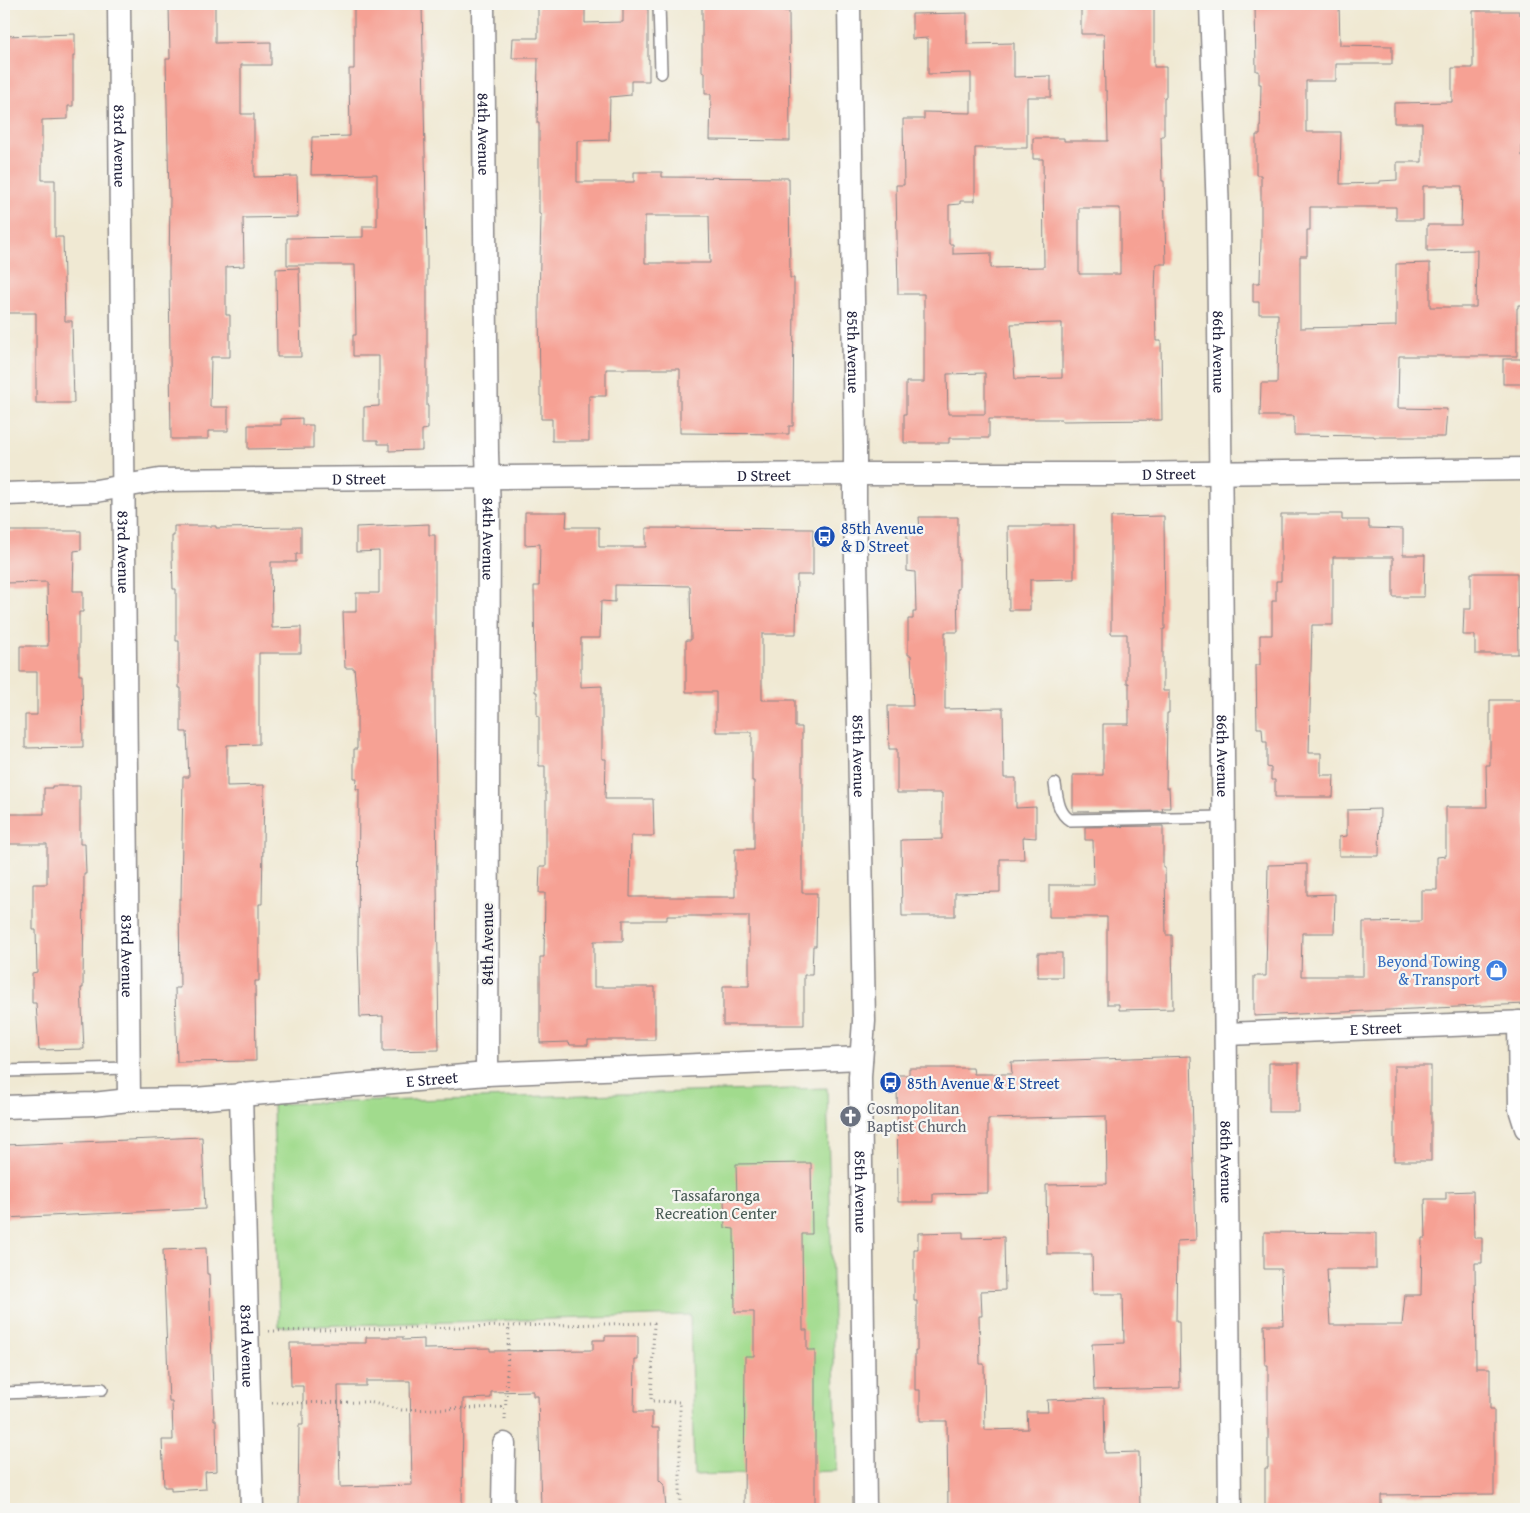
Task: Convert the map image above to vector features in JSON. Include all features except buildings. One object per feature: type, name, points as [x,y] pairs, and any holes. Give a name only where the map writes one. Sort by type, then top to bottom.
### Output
[{"type":"street","name":"83rd Avenue","points":[[119,4],[129,1100]]},
{"type":"street","name":"84th Avenue","points":[[483,4],[488,478],[487,1074]]},
{"type":"street","name":"85th Avenue","points":[[849,4],[864,1021],[861,1058],[865,1509]]},
{"type":"street","name":"86th Avenue","points":[[1212,4],[1218,215],[1230,1509]]},
{"type":"street","name":"D Street","points":[[4,494],[96,490],[159,480],[856,474],[949,475],[1526,468]]},
{"type":"street","name":"E Street","points":[[1226,1034],[1523,1022]]},
{"type":"street","points":[[1523,1022],[1520,1109],[1526,1128]]},
{"type":"street","name":"E Street","points":[[4,1107],[93,1104],[129,1100],[195,1099],[487,1074],[861,1058]]},
{"type":"street","name":"83rd Avenue","points":[[241,1094],[252,1509]]},
{"type":"street","points":[[504,1444],[504,1509]]},
{"type":"lane","points":[[660,4],[661,73]]},
{"type":"lane","points":[[1055,784],[1059,805],[1065,817],[1070,820],[1224,817]]},
{"type":"lane","points":[[4,1071],[129,1068]]},
{"type":"lane","points":[[4,1393],[102,1388]]},
{"type":"path","points":[[247,1332],[654,1323],[651,1401],[680,1402],[680,1509]]},
{"type":"path","points":[[504,1444],[509,1326]]},
{"type":"path","points":[[249,1402],[369,1402],[402,1410],[505,1407]]},
{"type":"green space","name":"Tassafaronga Recreation Center","points":[[827,1088],[837,1471],[694,1475],[690,1315],[279,1327],[273,1104]]},
{"type":"place","name":"85th Avenue & D Street","points":[[825,537]]},
{"type":"place","name":"Beyond Towing & Transport","points":[[1496,970]]},
{"type":"place","name":"85th Avenue & E Street","points":[[891,1083]]},
{"type":"place","name":"Cosmopolitan Baptist Church","points":[[851,1117]]}]
